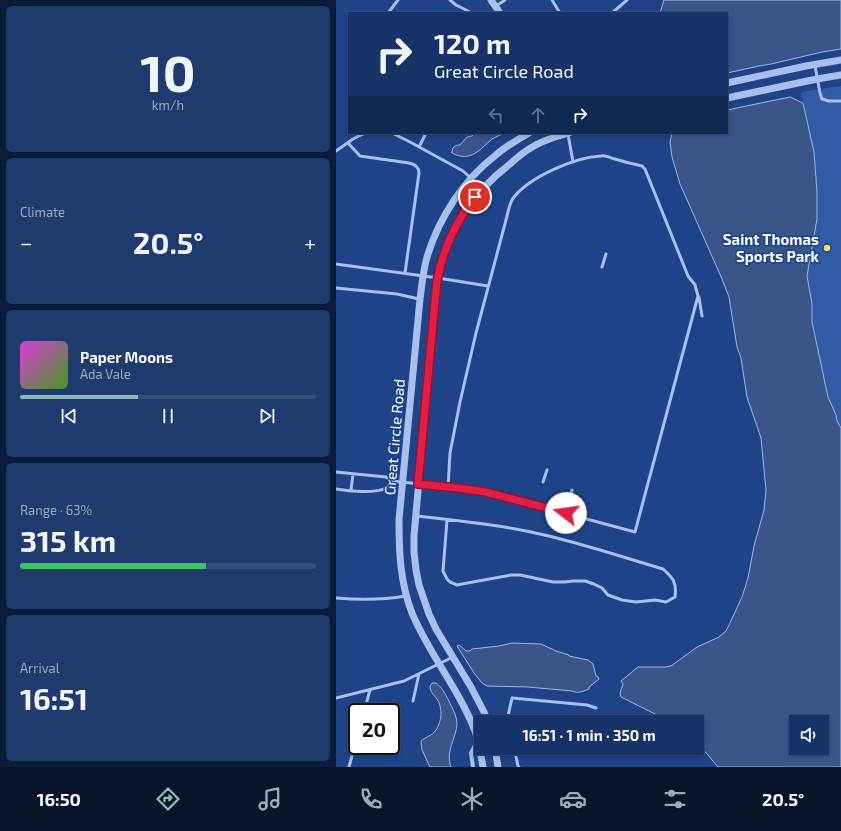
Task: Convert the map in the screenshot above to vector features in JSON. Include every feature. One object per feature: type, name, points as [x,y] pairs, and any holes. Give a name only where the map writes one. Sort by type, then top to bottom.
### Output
[{"type":"street","points":[[491,0],[498,10]]},
{"type":"street","points":[[728,83],[814,64],[841,60]]},
{"type":"street","points":[[728,98],[841,75]]},
{"type":"street","name":"Great Circle Road","points":[[474,730],[468,714],[412,613],[406,596],[401,571],[399,520],[420,299],[427,258],[436,234],[448,209],[458,193],[495,155],[527,134]]},
{"type":"street","name":"Great Circle Road","points":[[485,715],[471,687],[429,614],[419,585],[414,552],[418,484],[438,278],[445,251],[458,223],[466,209],[482,189],[498,173],[529,149],[548,139],[565,134]]},
{"type":"street","points":[[473,767],[471,753],[474,746]]},
{"type":"street","name":"Great Circle Road","points":[[480,755],[483,767]]},
{"type":"street","points":[[496,755],[498,767]]},
{"type":"lane","points":[[389,12],[398,0]]},
{"type":"lane","points":[[450,0],[456,5],[470,12]]},
{"type":"lane","points":[[498,10],[505,0]]},
{"type":"lane","points":[[552,0],[559,12]]},
{"type":"lane","points":[[613,12],[627,0]]},
{"type":"lane","points":[[814,64],[822,99],[829,101],[841,101]]},
{"type":"lane","points":[[394,134],[463,172],[482,189]]},
{"type":"lane","points":[[419,147],[426,134]]},
{"type":"lane","points":[[568,134],[573,162]]},
{"type":"lane","points":[[336,151],[357,135]]},
{"type":"lane","points":[[348,143],[360,156],[409,162],[419,169],[405,273]]},
{"type":"lane","points":[[448,487],[450,453],[460,402],[488,286],[511,203],[514,197],[525,186],[540,176],[573,162],[602,155],[642,166],[645,170],[688,276],[695,285],[702,316]]},
{"type":"lane","points":[[602,267],[606,254]]},
{"type":"lane","points":[[336,264],[488,286]]},
{"type":"lane","points":[[336,288],[397,294],[420,299]]},
{"type":"lane","points":[[336,472],[386,477],[392,481],[403,483],[486,492],[635,532],[698,296]]},
{"type":"lane","points":[[543,482],[547,470]]},
{"type":"lane","points":[[351,490],[352,474]]},
{"type":"lane","points":[[336,488],[377,491],[388,488],[392,481]]},
{"type":"lane","points":[[566,513],[572,490]]},
{"type":"lane","points":[[416,516],[473,522],[533,532],[663,569],[670,576],[677,587],[675,597],[666,602],[655,600],[636,602],[622,600],[608,595],[602,588],[585,581],[552,582],[520,575],[511,575],[462,584],[454,584],[447,579],[443,571],[447,520]]},
{"type":"lane","points":[[336,598],[352,600],[406,596]]},
{"type":"lane","points":[[336,698],[404,681],[453,657]]},
{"type":"lane","points":[[413,701],[419,674]]},
{"type":"lane","points":[[366,703],[370,690]]},
{"type":"lane","points":[[508,715],[512,698],[587,705],[596,708]]},
{"type":"lane","points":[[348,767],[352,755]]},
{"type":"lane","points":[[516,755],[519,767]]},
{"type":"shaded area","points":[[664,0],[841,0],[841,49],[728,73],[728,12],[660,12]]},
{"type":"shaded area","name":"Saint Thomas Sports Park","points":[[841,86],[841,428],[828,397],[812,322],[812,304],[807,276],[817,219],[817,192],[814,152],[801,92]]},
{"type":"shaded area","points":[[790,97],[803,103],[814,152],[817,192],[817,219],[807,276],[812,304],[812,322],[828,397],[841,428],[841,767],[718,767],[704,750],[704,715],[657,715],[621,697],[620,693],[623,684],[621,681],[638,667],[671,666],[697,647],[719,637],[726,631],[742,597],[748,578],[754,546],[764,510],[766,490],[761,438],[747,397],[729,297],[680,184],[672,157],[670,142],[672,134],[728,134],[728,110]]},
{"type":"shaded area","points":[[474,134],[502,134],[492,139],[475,154],[470,156],[459,156],[452,153],[454,147],[460,145],[467,137]]},
{"type":"shaded area","points":[[512,643],[541,644],[569,656],[588,660],[593,664],[596,676],[599,679],[589,687],[589,689],[579,692],[528,687],[487,686],[482,683],[474,673],[457,646],[459,645],[466,651],[470,651],[472,649]]},
{"type":"shaded area","points":[[432,683],[436,683],[442,689],[456,718],[456,730],[449,756],[451,767],[430,767],[422,750],[421,741],[434,732],[441,719],[439,703],[430,688]]},
{"type":"place","name":"Saint Thomas Sports Park","points":[[827,248]]},
{"type":"route","points":[[475,197],[466,209],[451,236],[445,251],[438,278],[418,484],[486,492],[566,513]]}]
